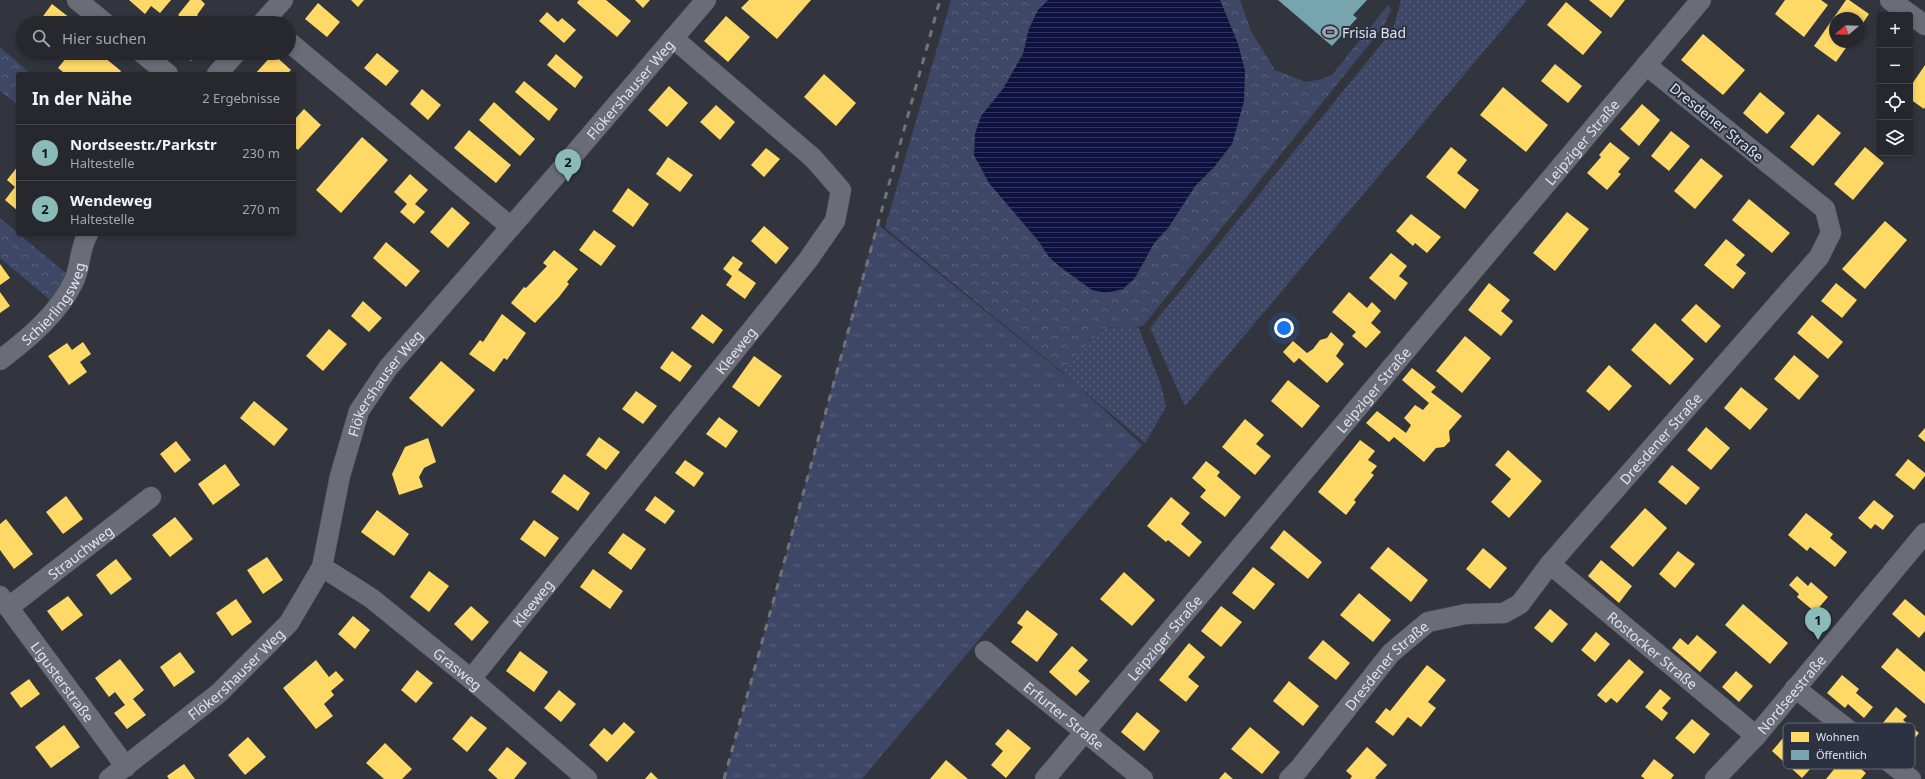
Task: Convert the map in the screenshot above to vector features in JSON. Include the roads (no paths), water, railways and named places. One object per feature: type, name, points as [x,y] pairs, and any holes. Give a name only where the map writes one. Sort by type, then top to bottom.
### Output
[{"type":"street","points":[[77,0],[96,16]]},
{"type":"street","points":[[269,16],[283,0]]},
{"type":"street","name":"Flökershauser Weg","points":[[109,779],[219,693],[289,623],[322,567],[340,476],[359,411],[388,368],[706,0]]},
{"type":"street","name":"Leipziger Straße","points":[[1045,779],[1701,0]]},
{"type":"street","points":[[1890,0],[1925,25]]},
{"type":"street","name":"Kleeweg","points":[[471,679],[808,260],[835,221],[841,190],[814,158],[673,38]]},
{"type":"street","points":[[296,48],[511,227]]},
{"type":"street","points":[[151,60],[166,72]]},
{"type":"street","points":[[219,72],[230,60]]},
{"type":"street","name":"Dresdener Straße","points":[[1289,779],[1299,769],[1391,653],[1428,622],[1466,614],[1504,613],[1520,604],[1550,564],[1819,257],[1832,233],[1825,209],[1646,66]]},
{"type":"street","name":"Schierlingsweg","points":[[0,360],[15,349],[58,307],[74,280],[82,243],[87,236]]},
{"type":"street","name":"Strauchweg","points":[[4,602],[151,497]]},
{"type":"street","name":"Nordseestraße","points":[[1715,779],[1756,736],[1925,533]]},
{"type":"street","name":"Rostocker Straße","points":[[1550,564],[1756,736]]},
{"type":"street","name":"Grasweg","points":[[322,567],[371,598],[471,679],[587,779]]},
{"type":"street","name":"Ligusterstraße","points":[[4,602],[126,766]]},
{"type":"street","name":"Erfurter Straße","points":[[985,651],[1143,779]]},
{"type":"street","points":[[1795,688],[1840,723]]},
{"type":"street","points":[[1899,769],[1912,779]]},
{"type":"railway","points":[[724,779],[940,0]]},
{"type":"place","name":"Frisia Bad","points":[[1330,32]]},
{"type":"place","name":"Wendeweg","points":[[568,182]]},
{"type":"place","name":"Nordseestr./Parkstr","points":[[1818,640]]}]
